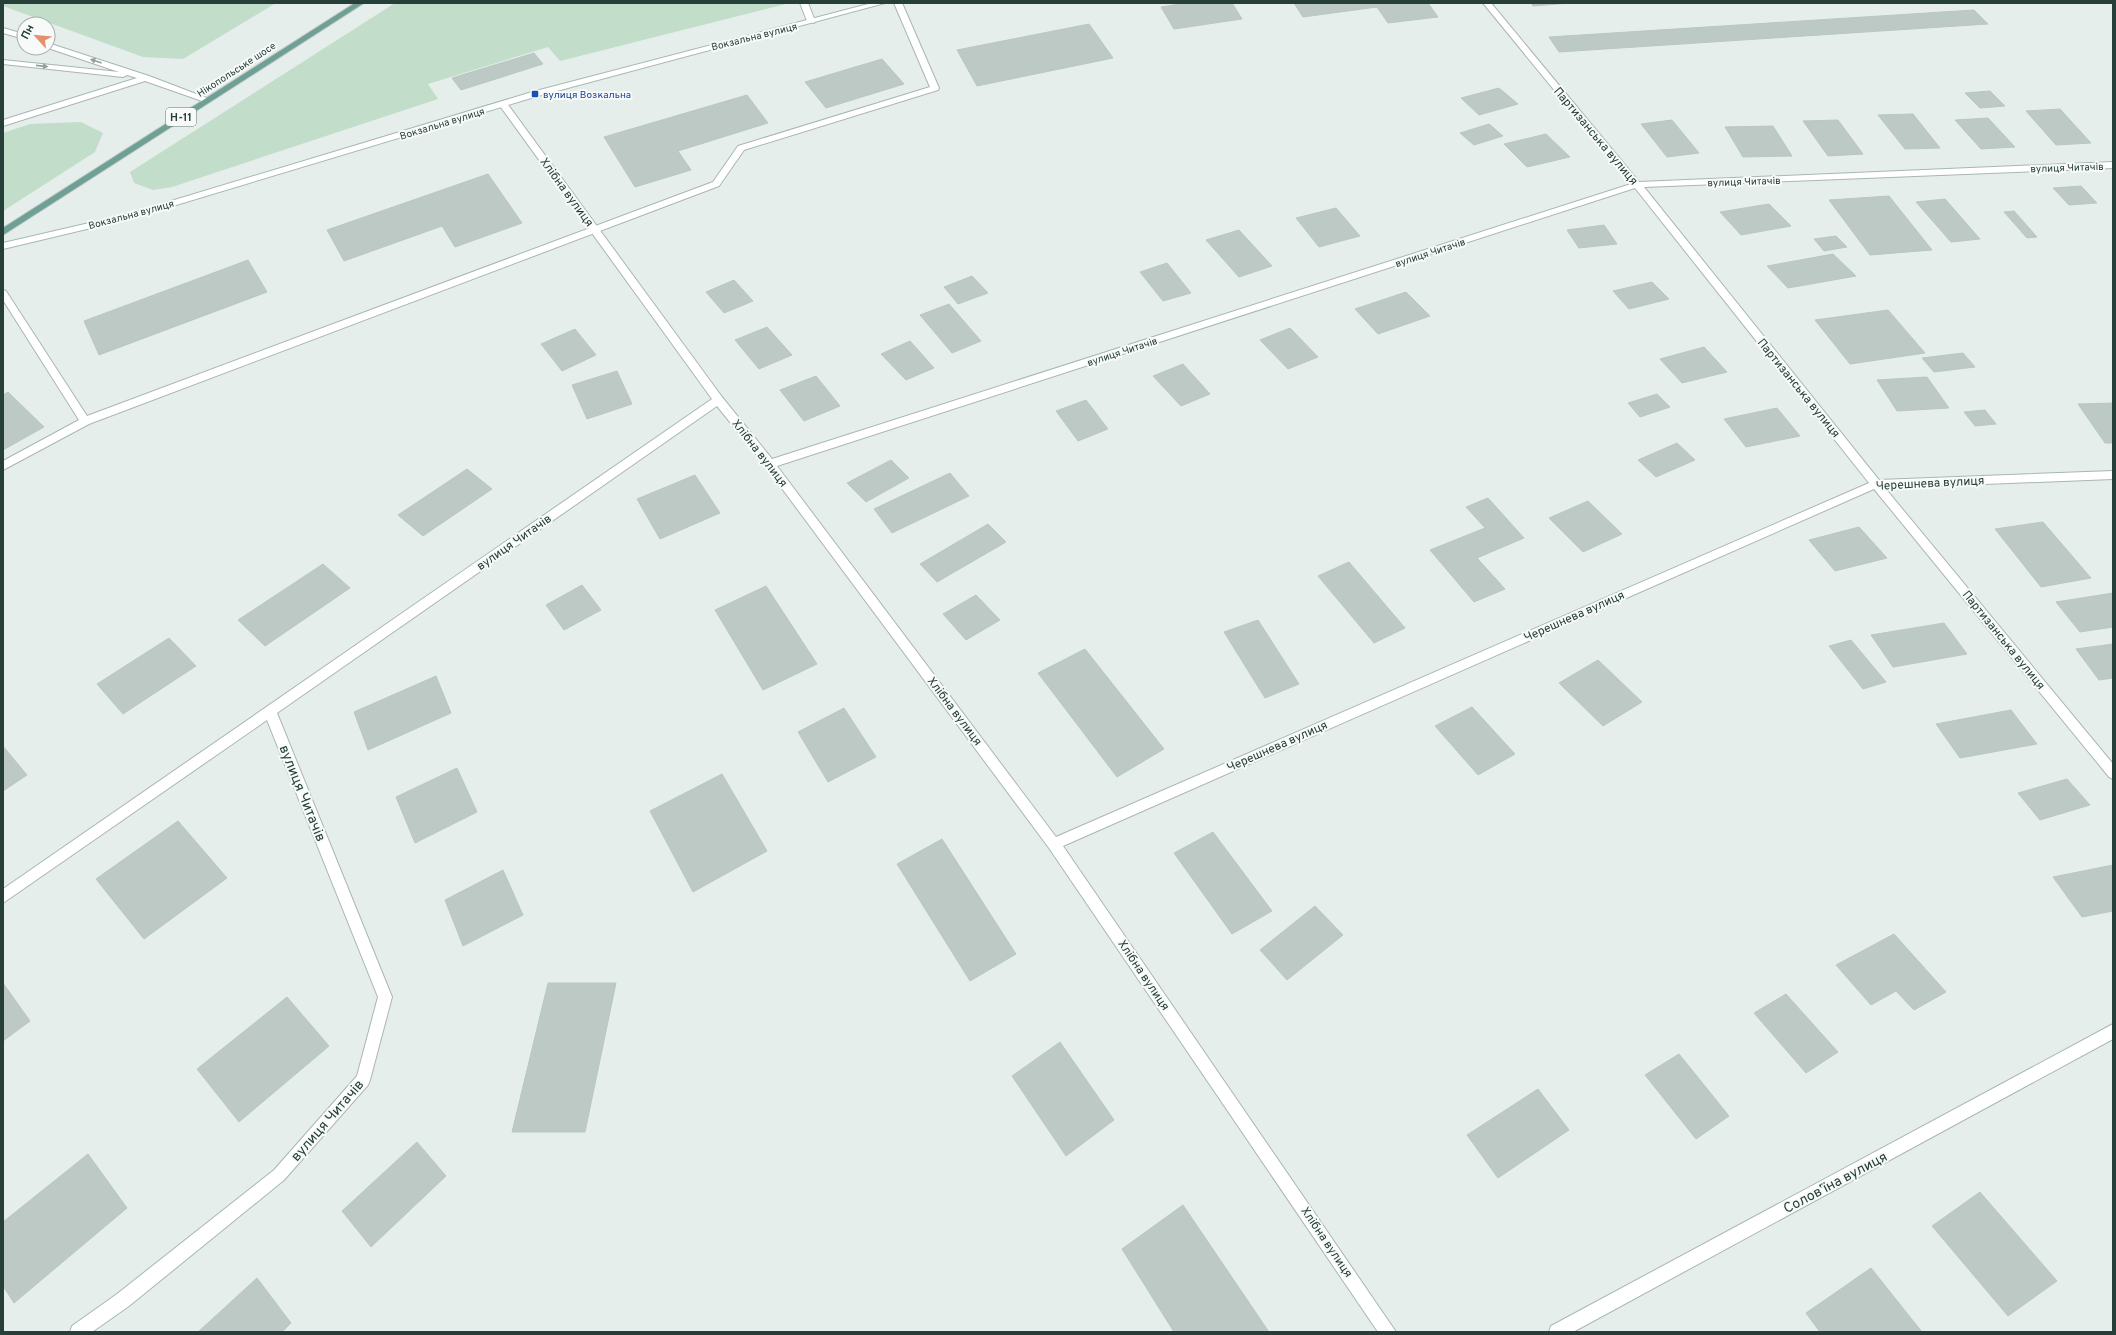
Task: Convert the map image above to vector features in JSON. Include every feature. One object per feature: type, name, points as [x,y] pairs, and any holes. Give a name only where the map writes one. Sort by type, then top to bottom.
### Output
[{"type":"main road","name":"Нікопольське шосе","points":[[3,232],[360,3]]},
{"type":"street","points":[[804,3],[811,21]]},
{"type":"street","name":"Вокзальна вулиця","points":[[3,246],[130,216],[503,104],[643,64],[881,3]]},
{"type":"street","points":[[3,466],[85,421],[716,184],[741,148],[935,88],[898,3]]},
{"type":"street","name":"Партизанська вулиця","points":[[1487,3],[1637,185],[1876,484],[2113,773]]},
{"type":"street","points":[[3,30],[16,34]]},
{"type":"street","points":[[56,48],[208,100]]},
{"type":"street","points":[[3,62],[146,78]]},
{"type":"street","points":[[3,123],[146,78]]},
{"type":"street","name":"Хлібна вулиця","points":[[503,104],[718,400],[770,464],[1054,844],[1388,1332]]},
{"type":"street","name":"вулиця Читачів","points":[[770,464],[1637,185],[2113,166]]},
{"type":"street","points":[[3,293],[85,421]]},
{"type":"street","name":"вулиця Читачів","points":[[3,897],[718,400]]},
{"type":"street","name":"Черешнева вулиця","points":[[1054,844],[1876,484],[2113,475]]},
{"type":"street","name":"вулиця Читачів","points":[[78,1332],[123,1300],[279,1175],[364,1080],[385,998],[270,711]]},
{"type":"street","name":"Соловʼїна вулиця","points":[[1557,1332],[2113,1031]]},
{"type":"green space","points":[[3,3],[276,3],[183,59],[143,57],[56,25],[56,16],[30,16],[3,6]]},
{"type":"green space","points":[[395,3],[786,4],[560,61],[548,47],[428,84],[438,99],[172,187],[153,190],[134,183],[130,172]]},
{"type":"green space","points":[[81,122],[103,133],[95,152],[3,211],[3,133],[30,124]]},
{"type":"building","points":[[1186,3],[1232,3],[1242,19],[1174,29],[1161,7]]},
{"type":"building","points":[[1294,3],[1428,3],[1438,17],[1388,23],[1377,7],[1303,17]]},
{"type":"building","points":[[1531,3],[1570,3],[1533,6]]},
{"type":"building","points":[[1974,10],[1988,24],[1559,52],[1549,37]]},
{"type":"building","points":[[1089,24],[1113,58],[977,86],[957,50]]},
{"type":"building","points":[[534,53],[543,64],[461,90],[452,78]]},
{"type":"building","points":[[882,59],[904,84],[826,108],[805,82]]},
{"type":"building","points":[[1499,88],[1518,104],[1479,115],[1461,98]]},
{"type":"building","points":[[1990,91],[2005,106],[1980,108],[1965,93]]},
{"type":"building","points":[[747,95],[768,123],[678,151],[691,170],[635,187],[604,137]]},
{"type":"building","points":[[2060,109],[2091,143],[2056,145],[2026,111]]},
{"type":"building","points":[[1913,114],[1940,148],[1905,149],[1878,115]]},
{"type":"building","points":[[1988,118],[2015,147],[1981,149],[1955,120]]},
{"type":"building","points":[[1672,120],[1699,153],[1667,157],[1641,124]]},
{"type":"building","points":[[1838,120],[1863,154],[1828,156],[1803,121]]},
{"type":"building","points":[[1489,124],[1503,136],[1474,145],[1460,133]]},
{"type":"building","points":[[1773,126],[1792,156],[1743,157],[1725,127]]},
{"type":"building","points":[[1546,134],[1570,157],[1527,167],[1504,144]]},
{"type":"building","points":[[488,174],[522,223],[455,247],[442,226],[344,261],[327,230]]},
{"type":"building","points":[[2081,186],[2097,203],[2069,205],[2053,188]]},
{"type":"building","points":[[1889,196],[1932,250],[1870,255],[1829,200]]},
{"type":"building","points":[[1945,199],[1980,239],[1951,242],[1916,202]]},
{"type":"building","points":[[1769,204],[1791,226],[1741,235],[1720,212]]},
{"type":"building","points":[[1336,208],[1360,236],[1319,247],[1296,218]]},
{"type":"building","points":[[2014,211],[2037,237],[2027,238],[2004,212]]},
{"type":"building","points":[[1604,225],[1617,244],[1579,248],[1567,230]]},
{"type":"building","points":[[1239,230],[1272,266],[1239,277],[1206,240]]},
{"type":"building","points":[[1836,236],[1847,247],[1824,251],[1814,239]]},
{"type":"building","points":[[1833,254],[1856,276],[1788,288],[1767,266]]},
{"type":"building","points":[[248,260],[267,292],[99,355],[84,321]]},
{"type":"building","points":[[1167,263],[1191,293],[1163,301],[1140,272]]},
{"type":"building","points":[[972,276],[988,293],[958,304],[944,287]]},
{"type":"building","points":[[734,280],[753,301],[724,313],[706,292]]},
{"type":"building","points":[[1652,282],[1669,299],[1629,309],[1613,291]]},
{"type":"building","points":[[1406,292],[1430,316],[1378,334],[1355,309]]},
{"type":"building","points":[[949,304],[981,341],[952,353],[920,315]]},
{"type":"building","points":[[1888,310],[1925,353],[1850,364],[1815,320]]},
{"type":"building","points":[[767,327],[792,355],[759,369],[735,340]]},
{"type":"building","points":[[1290,328],[1318,357],[1288,369],[1260,340]]},
{"type":"building","points":[[575,329],[596,355],[562,371],[541,344]]},
{"type":"building","points":[[910,341],[934,368],[906,380],[881,354]]},
{"type":"building","points":[[1704,347],[1727,372],[1682,383],[1660,359]]},
{"type":"building","points":[[1963,353],[1975,367],[1934,372],[1922,358]]},
{"type":"building","points":[[1183,364],[1210,394],[1181,406],[1153,376]]},
{"type":"building","points":[[617,371],[632,404],[587,419],[572,385]]},
{"type":"building","points":[[816,376],[840,406],[804,421],[780,390]]},
{"type":"building","points":[[1927,377],[1949,408],[1897,411],[1877,380]]},
{"type":"building","points":[[8,392],[44,427],[3,450],[3,395]]},
{"type":"building","points":[[1657,394],[1670,407],[1640,417],[1628,403]]},
{"type":"building","points":[[1086,400],[1108,429],[1078,441],[1056,411]]},
{"type":"building","points":[[2113,403],[2113,443],[2105,443],[2078,404]]},
{"type":"building","points":[[1777,408],[1800,436],[1746,447],[1724,419]]},
{"type":"building","points":[[1985,410],[1996,424],[1975,426],[1964,412]]},
{"type":"building","points":[[1677,443],[1695,460],[1656,477],[1638,460]]},
{"type":"building","points":[[891,460],[909,478],[866,502],[847,483]]},
{"type":"building","points":[[467,469],[492,489],[423,536],[398,515]]},
{"type":"building","points":[[950,473],[969,496],[892,533],[874,509]]},
{"type":"building","points":[[695,475],[720,513],[660,539],[637,499]]},
{"type":"building","points":[[1488,498],[1524,538],[1477,558],[1505,589],[1474,602],[1430,550],[1485,528],[1466,507]]},
{"type":"building","points":[[1588,501],[1622,534],[1583,552],[1549,518]]},
{"type":"building","points":[[2043,522],[2091,578],[2041,587],[1995,529]]},
{"type":"building","points":[[988,524],[1006,542],[937,582],[920,564]]},
{"type":"building","points":[[1859,527],[1887,558],[1835,571],[1809,540]]},
{"type":"building","points":[[1349,562],[1405,628],[1374,643],[1318,576]]},
{"type":"building","points":[[323,564],[350,588],[265,646],[238,620]]},
{"type":"building","points":[[582,585],[601,610],[564,630],[546,605]]},
{"type":"building","points":[[766,586],[817,664],[763,690],[715,610]]},
{"type":"building","points":[[2113,593],[2113,627],[2080,632],[2056,602]]},
{"type":"building","points":[[976,595],[1000,620],[966,640],[943,614]]},
{"type":"building","points":[[1258,620],[1299,684],[1265,698],[1224,632]]},
{"type":"building","points":[[1944,623],[1967,654],[1893,667],[1871,635]]},
{"type":"building","points":[[169,638],[196,666],[123,714],[97,684]]},
{"type":"building","points":[[1851,640],[1886,682],[1863,689],[1829,646]]},
{"type":"building","points":[[2113,644],[2113,678],[2099,680],[2076,649]]},
{"type":"building","points":[[1085,649],[1164,749],[1117,777],[1038,673]]},
{"type":"building","points":[[1598,660],[1642,702],[1603,726],[1559,683]]},
{"type":"building","points":[[436,676],[451,713],[368,750],[354,712]]},
{"type":"building","points":[[1472,707],[1515,754],[1478,775],[1435,726]]},
{"type":"building","points":[[844,708],[876,757],[828,782],[798,732]]},
{"type":"building","points":[[2011,710],[2037,744],[1960,758],[1936,724]]},
{"type":"building","points":[[3,746],[27,775],[3,791]]},
{"type":"building","points":[[457,768],[477,812],[415,843],[396,797]]},
{"type":"building","points":[[722,774],[767,851],[693,892],[650,811]]},
{"type":"building","points":[[2067,779],[2090,805],[2040,820],[2018,793]]},
{"type":"building","points":[[178,821],[227,878],[144,939],[96,879]]},
{"type":"building","points":[[1213,832],[1272,911],[1232,934],[1174,853]]},
{"type":"building","points":[[942,839],[1016,954],[970,981],[897,864]]},
{"type":"building","points":[[2113,865],[2113,911],[2082,917],[2053,877]]},
{"type":"building","points":[[503,870],[523,915],[463,946],[445,900]]},
{"type":"building","points":[[1315,906],[1343,935],[1287,980],[1260,950]]},
{"type":"building","points":[[1894,934],[1946,992],[1914,1010],[1896,991],[1871,1005],[1836,965]]},
{"type":"building","points":[[3,983],[30,1021],[3,1041]]},
{"type":"building","points":[[548,983],[616,983],[585,1132],[512,1132]]},
{"type":"building","points":[[1786,994],[1838,1052],[1806,1073],[1754,1013]]},
{"type":"building","points":[[287,997],[329,1046],[239,1122],[197,1069]]},
{"type":"building","points":[[1060,1042],[1114,1120],[1066,1156],[1012,1076]]},
{"type":"building","points":[[1679,1054],[1729,1116],[1696,1139],[1645,1075]]},
{"type":"building","points":[[1538,1089],[1569,1130],[1498,1178],[1467,1135]]},
{"type":"building","points":[[417,1142],[446,1176],[371,1247],[342,1211]]},
{"type":"building","points":[[88,1154],[127,1208],[14,1303],[3,1286],[3,1222]]},
{"type":"building","points":[[1980,1192],[2057,1281],[2008,1316],[1932,1226]]},
{"type":"building","points":[[1183,1205],[1269,1332],[1174,1332],[1122,1249]]},
{"type":"building","points":[[1871,1268],[1922,1332],[1820,1332],[1806,1313]]},
{"type":"building","points":[[257,1278],[291,1323],[282,1332],[198,1332]]},
{"type":"place","name":"вулиця Возкальна","points":[[535,94]]}]
